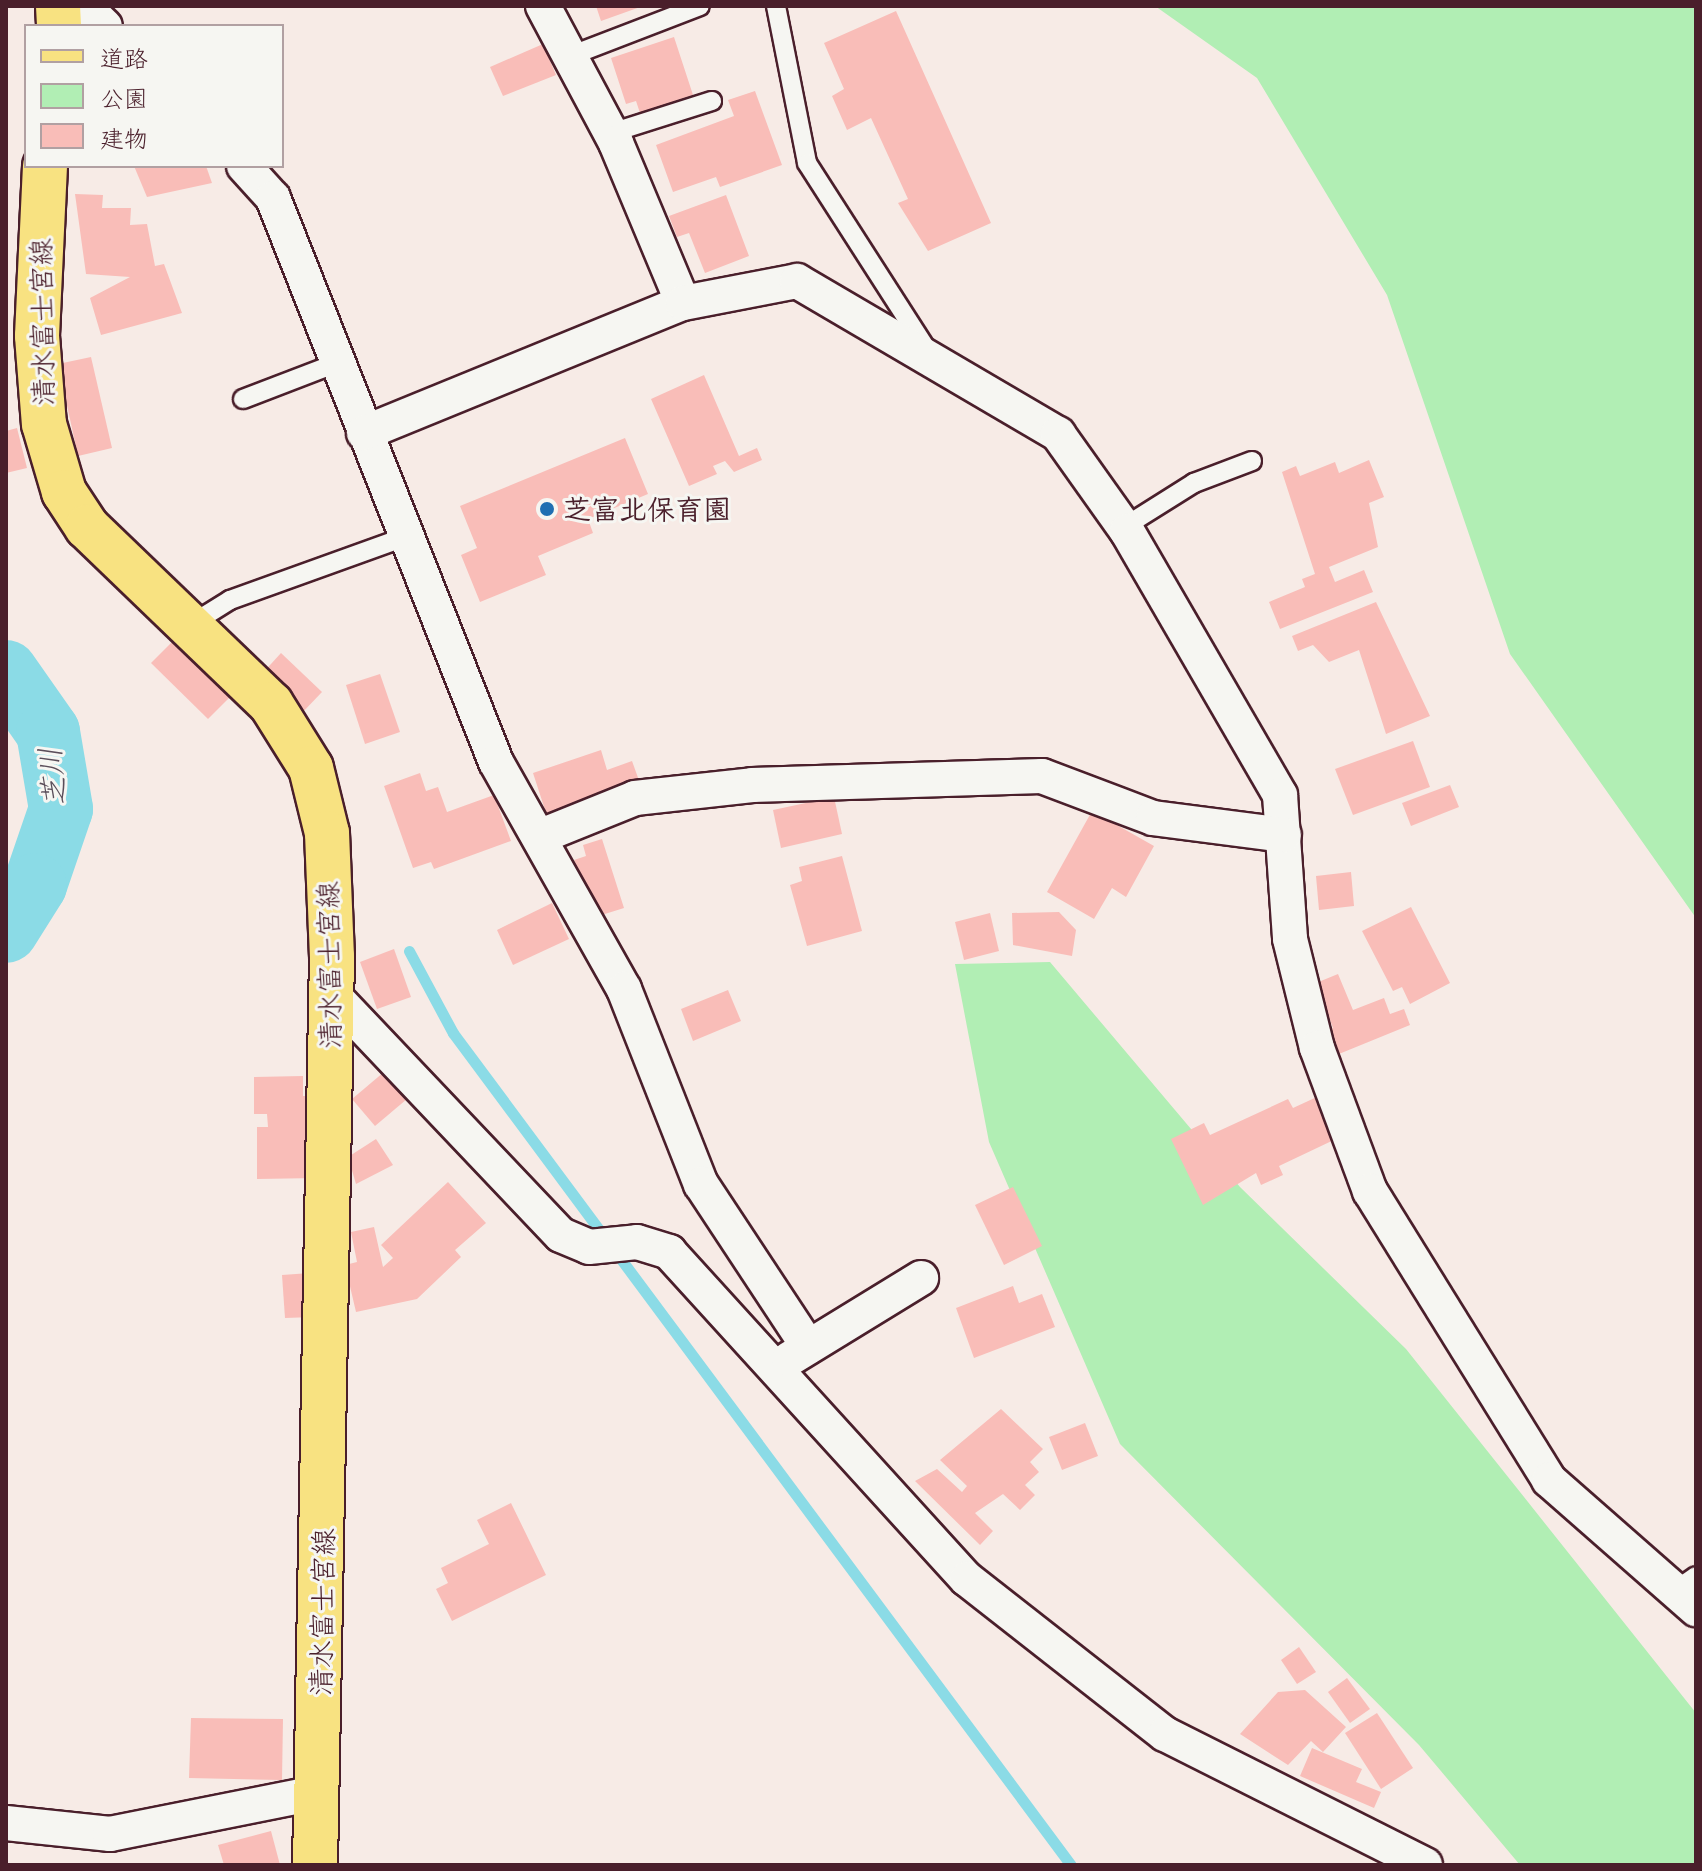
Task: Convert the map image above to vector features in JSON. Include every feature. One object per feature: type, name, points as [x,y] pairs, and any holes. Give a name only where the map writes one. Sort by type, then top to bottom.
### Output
[{"type":"main road","name":"清水富士宮線","points":[[45,168],[37,336],[44,424],[64,492],[87,527],[271,704],[311,768],[327,833],[332,994],[320,1792],[315,1865]]},
{"type":"street","points":[[84,6],[103,24]]},
{"type":"street","points":[[543,6],[611,133],[683,303]]},
{"type":"street","points":[[246,168],[273,198],[496,762],[541,836],[592,943],[624,989],[701,1184],[808,1346]]},
{"type":"street","points":[[364,433],[683,303],[797,281],[929,353],[1058,434],[1124,527],[1280,795],[1290,939],[1317,1048],[1370,1191],[1549,1480],[1689,1592]]},
{"type":"street","points":[[541,836],[635,798],[752,785],[1042,776],[1153,818],[1284,835]]},
{"type":"street","points":[[332,994],[561,1235],[589,1247],[637,1242],[669,1252],[967,1579],[1165,1734],[1425,1865]]},
{"type":"street","points":[[775,1369],[921,1278]]},
{"type":"street","points":[[6,1823],[110,1834],[320,1792]]},
{"type":"lane","points":[[570,56],[700,6]]},
{"type":"lane","points":[[776,6],[807,163],[929,353]]},
{"type":"lane","points":[[611,133],[712,101]]},
{"type":"lane","points":[[243,399],[337,363]]},
{"type":"lane","points":[[1124,527],[1194,483],[1252,461]]},
{"type":"lane","points":[[189,625],[230,600],[405,537]]},
{"type":"green space","points":[[1155,6],[1696,6],[1696,918],[1510,654],[1387,295],[1257,78]]},
{"type":"green space","points":[[1050,962],[1240,1187],[1406,1349],[1696,1713],[1696,1865],[1520,1865],[1419,1745],[1120,1444],[989,1142],[955,964]]},
{"type":"building","points":[[596,6],[643,6],[601,21]]},
{"type":"building","points":[[896,11],[991,223],[928,251],[898,203],[908,199],[871,118],[847,130],[832,96],[844,89],[824,43]]},
{"type":"building","points":[[674,37],[693,95],[640,113],[636,101],[626,104],[611,58]]},
{"type":"building","points":[[543,44],[556,75],[503,96],[490,67]]},
{"type":"building","points":[[755,91],[782,165],[720,187],[716,177],[673,192],[656,145],[734,116],[728,100]]},
{"type":"building","points":[[135,168],[207,168],[212,183],[147,197]]},
{"type":"building","points":[[75,194],[103,195],[102,208],[131,208],[130,225],[147,224],[155,266],[164,264],[182,313],[101,335],[90,298],[130,277],[86,274]]},
{"type":"building","points":[[726,195],[749,256],[705,273],[689,233],[677,237],[669,216]]},
{"type":"building","points":[[91,357],[112,448],[78,456],[58,364]]},
{"type":"building","points":[[704,375],[739,456],[757,448],[762,460],[734,472],[725,461],[713,466],[717,474],[689,486],[651,399]]},
{"type":"building","points":[[17,428],[27,468],[6,473],[6,431]]},
{"type":"building","points":[[625,438],[648,494],[588,519],[593,533],[538,556],[546,575],[480,602],[461,555],[477,548],[460,506]]},
{"type":"building","points":[[1369,460],[1384,497],[1369,503],[1378,547],[1329,567],[1335,582],[1364,570],[1373,592],[1280,629],[1269,602],[1305,587],[1302,579],[1315,574],[1282,472],[1296,466],[1300,476],[1335,462],[1339,473]]},
{"type":"building","points":[[1376,602],[1430,716],[1386,734],[1359,650],[1329,662],[1313,645],[1298,651],[1292,636]]},
{"type":"building","points":[[175,639],[232,695],[208,719],[151,663]]},
{"type":"building","points":[[281,653],[322,692],[301,714],[260,676]]},
{"type":"building","points":[[380,674],[400,732],[365,744],[346,685]]},
{"type":"building","points":[[1413,741],[1430,787],[1353,815],[1335,769]]},
{"type":"building","points":[[601,750],[607,770],[632,761],[641,786],[548,819],[533,773]]},
{"type":"building","points":[[420,773],[426,791],[438,787],[447,812],[494,795],[511,841],[434,869],[431,862],[413,868],[384,786]]},
{"type":"building","points":[[1450,785],[1459,807],[1411,826],[1402,803]]},
{"type":"building","points":[[834,797],[842,834],[781,848],[773,810]]},
{"type":"building","points":[[1092,811],[1154,846],[1126,897],[1112,888],[1094,919],[1047,892]]},
{"type":"building","points":[[602,839],[624,908],[592,918],[574,860],[586,856],[583,845]]},
{"type":"building","points":[[842,856],[862,931],[807,946],[790,885],[802,881],[799,867]]},
{"type":"building","points":[[1351,872],[1354,906],[1319,910],[1316,876]]},
{"type":"building","points":[[552,903],[569,939],[513,965],[497,930]]},
{"type":"building","points":[[1411,907],[1450,983],[1410,1004],[1402,987],[1393,991],[1362,931]]},
{"type":"building","points":[[1059,912],[1076,930],[1072,956],[1013,945],[1012,913]]},
{"type":"building","points":[[990,913],[999,951],[964,960],[955,922]]},
{"type":"building","points":[[394,949],[411,997],[377,1009],[360,962]]},
{"type":"building","points":[[1338,974],[1353,1010],[1384,998],[1390,1014],[1404,1009],[1410,1025],[1334,1056],[1324,1032],[1333,1028],[1316,983]]},
{"type":"building","points":[[728,990],[741,1021],[693,1041],[681,1009]]},
{"type":"building","points":[[384,1072],[407,1099],[375,1126],[352,1099]]},
{"type":"building","points":[[303,1076],[303,1096],[317,1096],[318,1178],[257,1179],[257,1127],[268,1127],[267,1114],[254,1114],[254,1077]]},
{"type":"building","points":[[1319,1096],[1338,1138],[1279,1166],[1283,1175],[1261,1185],[1256,1173],[1203,1205],[1171,1139],[1204,1123],[1210,1135],[1288,1099],[1293,1108]]},
{"type":"building","points":[[376,1139],[393,1165],[356,1184],[348,1157]]},
{"type":"building","points":[[448,1182],[486,1223],[455,1250],[461,1257],[417,1299],[356,1312],[345,1265],[357,1262],[351,1232],[374,1227],[383,1267],[393,1258],[381,1245]]},
{"type":"building","points":[[1013,1187],[1042,1246],[1004,1265],[975,1205]]},
{"type":"building","points":[[310,1273],[313,1317],[285,1318],[282,1275]]},
{"type":"building","points":[[1013,1286],[1019,1303],[1042,1294],[1055,1327],[974,1358],[956,1308]]},
{"type":"building","points":[[1001,1409],[1043,1449],[1030,1462],[1039,1472],[1025,1485],[1035,1495],[1020,1510],[1003,1494],[975,1513],[993,1531],[980,1545],[915,1481],[937,1469],[962,1492],[967,1486],[940,1460]]},
{"type":"building","points":[[1085,1423],[1098,1456],[1062,1470],[1049,1437]]},
{"type":"building","points":[[511,1503],[546,1575],[452,1621],[436,1589],[448,1583],[441,1568],[489,1544],[477,1520]]},
{"type":"building","points":[[1299,1647],[1316,1672],[1297,1684],[1281,1660]]},
{"type":"building","points":[[1347,1678],[1370,1709],[1350,1723],[1328,1692]]},
{"type":"building","points":[[1305,1690],[1346,1727],[1323,1752],[1311,1741],[1288,1765],[1240,1734],[1278,1692]]},
{"type":"building","points":[[1377,1713],[1413,1768],[1381,1789],[1345,1733]]},
{"type":"building","points":[[191,1718],[283,1719],[282,1780],[189,1778]]},
{"type":"building","points":[[1312,1748],[1362,1769],[1356,1782],[1381,1792],[1374,1808],[1300,1776]]},
{"type":"building","points":[[271,1831],[280,1865],[224,1865],[218,1845]]},
{"type":"waterway","name":"芝川","points":[[6,672],[48,732],[61,809],[35,885],[6,931]]},
{"type":"waterway","points":[[409,951],[453,1033],[1071,1865]]},
{"type":"place","name":"芝富北保育園","points":[[547,509]]}]
